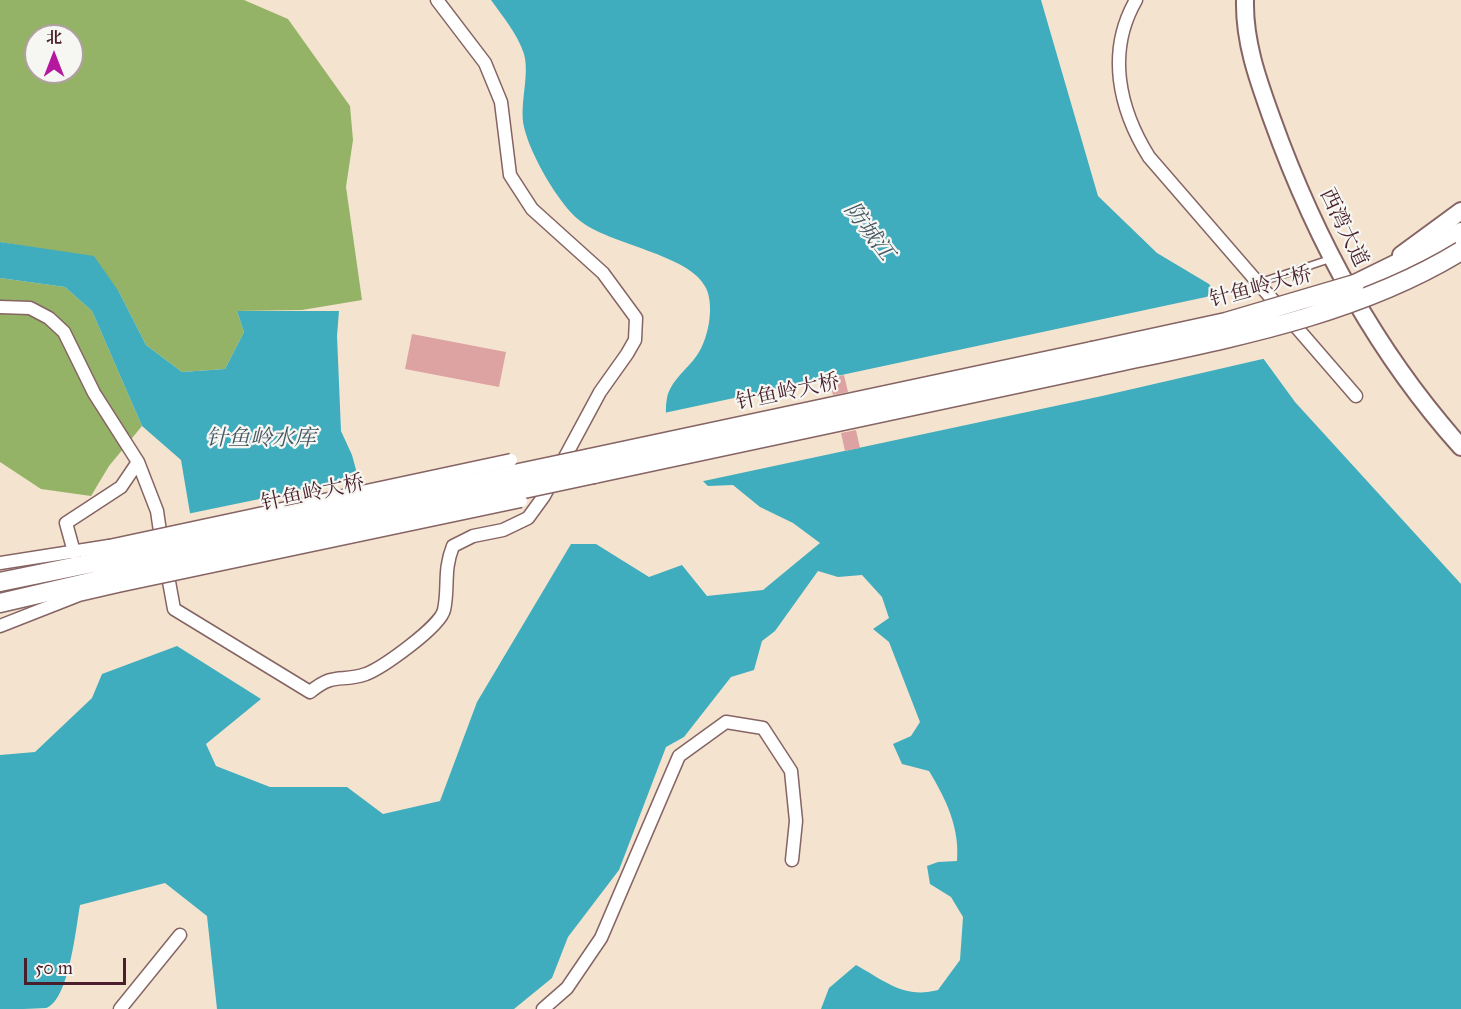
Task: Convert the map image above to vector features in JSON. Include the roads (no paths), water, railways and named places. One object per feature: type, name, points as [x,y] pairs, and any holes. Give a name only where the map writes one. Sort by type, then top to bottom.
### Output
[{"type":"main road","name":"西湾大道","points":[[1245,0],[1251,54],[1260,86],[1290,169],[1331,259],[1391,360],[1461,447]]},
{"type":"main road","points":[[1355,284],[1461,211]]},
{"type":"main road","name":"针鱼岭大桥","points":[[114,567],[1226,322],[1355,284],[1461,232]]},
{"type":"main road","name":"针鱼岭大桥","points":[[114,567],[1230,337],[1324,311],[1377,292],[1461,251]]},
{"type":"main road","points":[[0,582],[114,567]]},
{"type":"main road","points":[[0,603],[114,567]]},
{"type":"street","points":[[0,307],[30,308],[57,324],[69,340],[94,393],[138,462],[157,511],[174,609],[310,692],[326,679],[366,674],[428,632],[444,612],[446,564],[453,546],[473,536],[503,530],[528,518],[544,496],[600,392],[635,340],[636,318],[603,273],[532,209],[510,175],[501,102],[485,63],[437,0]]},
{"type":"street","points":[[1136,0],[1129,12],[1120,47],[1119,84],[1133,131],[1149,157],[1356,396]]},
{"type":"street","points":[[0,626],[80,595],[114,567],[511,460]]},
{"type":"street","points":[[74,552],[66,523],[121,487],[138,462]]},
{"type":"street","points":[[0,563],[74,552],[114,567],[520,501]]},
{"type":"street","points":[[543,1009],[567,988],[602,938],[679,756],[726,722],[763,728],[791,771],[796,821],[792,860]]},
{"type":"street","points":[[120,1009],[180,934]]},
{"type":"lane","points":[[1258,284],[1331,259]]},
{"type":"water","name":"防城江","points":[[491,0],[1041,0],[1098,196],[1157,253],[1209,284],[1295,402],[1461,584],[1461,1009],[821,1009],[829,988],[856,965],[895,987],[915,992],[938,990],[960,960],[963,917],[951,897],[930,884],[927,866],[938,862],[957,861],[954,825],[946,803],[929,771],[902,764],[893,744],[911,736],[920,722],[889,642],[873,629],[889,618],[882,597],[862,575],[838,577],[818,571],[775,631],[762,641],[754,670],[731,677],[684,737],[666,747],[619,870],[568,937],[552,978],[514,1009],[217,1009],[207,916],[165,883],[80,905],[66,978],[54,1002],[46,1008],[0,1009],[0,755],[35,752],[92,698],[102,674],[177,646],[261,699],[206,744],[216,766],[270,787],[347,787],[383,814],[440,801],[477,702],[571,544],[596,544],[649,577],[682,565],[707,596],[763,590],[820,543],[793,523],[760,507],[733,485],[708,486],[668,448],[667,398],[675,381],[700,351],[707,334],[710,305],[706,288],[697,276],[667,258],[592,229],[579,220],[562,202],[532,151],[524,127],[526,63],[524,54],[514,32]]},
{"type":"water","name":"针鱼岭水库","points":[[0,242],[94,256],[119,292],[146,345],[182,372],[225,369],[244,332],[237,311],[339,311],[337,336],[341,431],[352,455],[364,499],[194,537],[181,460],[142,426],[92,311],[65,287],[0,278]]}]
